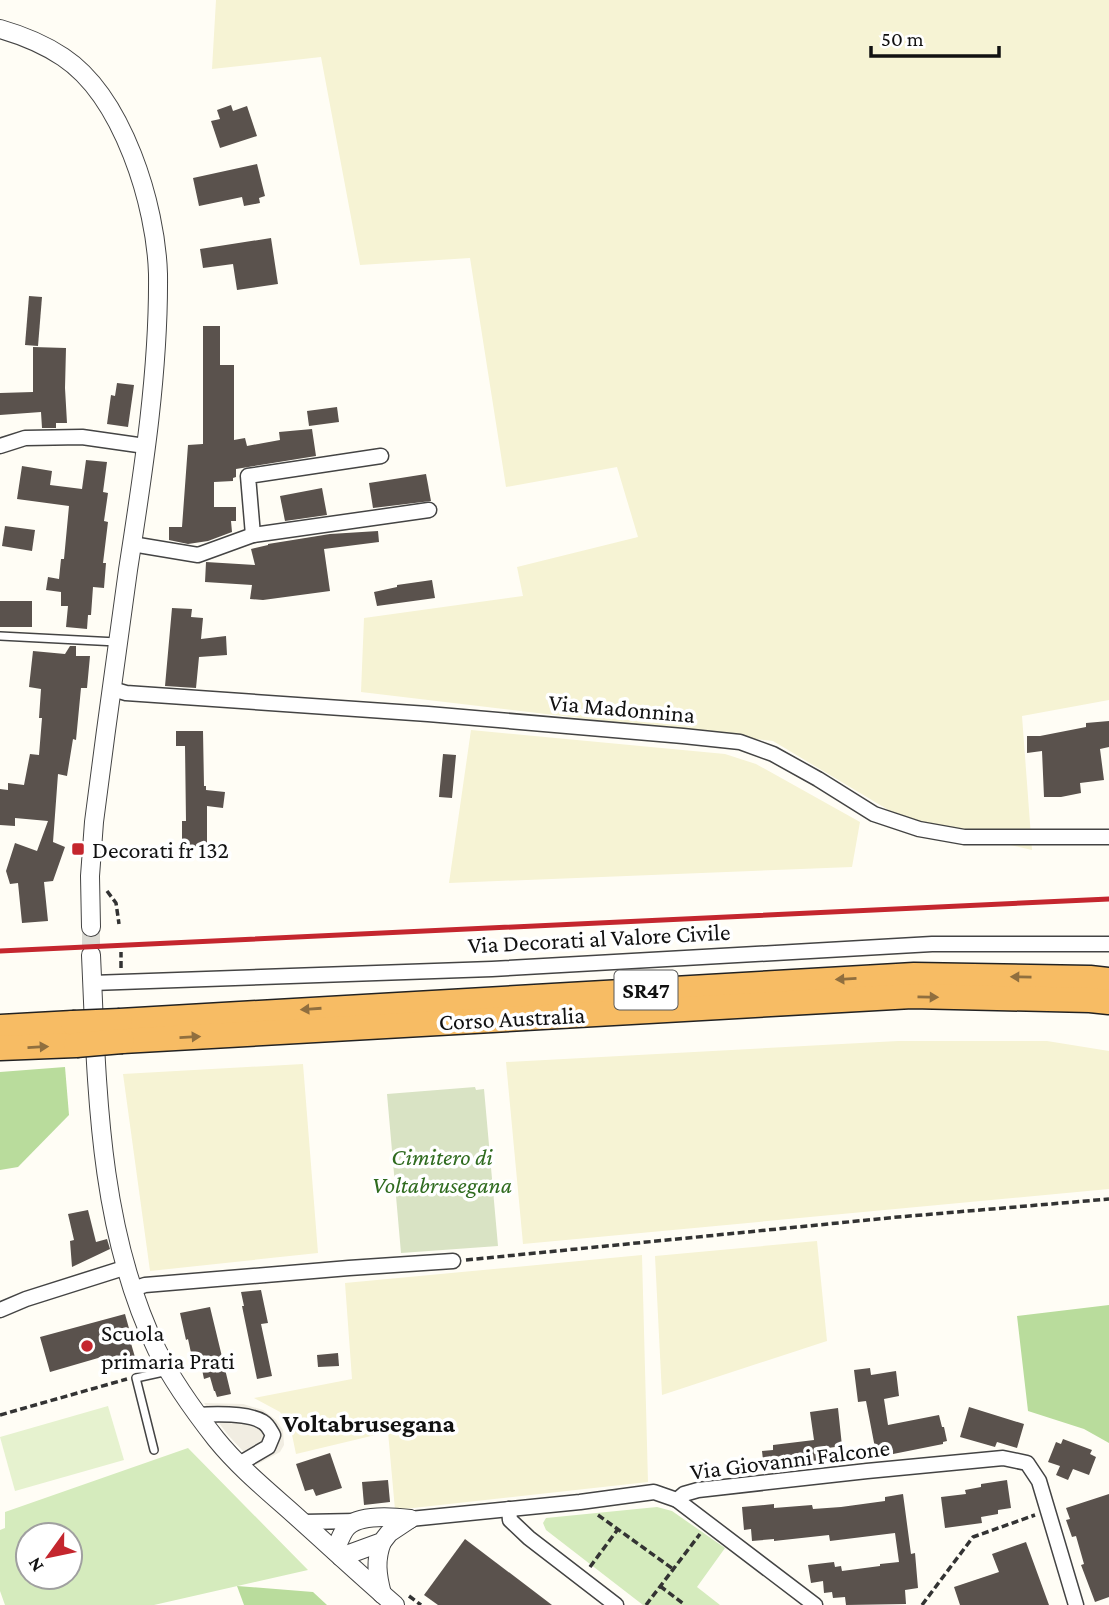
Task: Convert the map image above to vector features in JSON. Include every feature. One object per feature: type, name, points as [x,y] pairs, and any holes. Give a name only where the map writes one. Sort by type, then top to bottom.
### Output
[{"type":"highway","name":"Corso Australia","points":[[0,1048],[75,1034],[914,975],[1109,979]]},
{"type":"highway","name":"Corso Australia","points":[[121,1031],[912,996],[1090,999],[1109,1002]]},
{"type":"highway","name":"Corso Australia","points":[[0,1027],[75,1034]]},
{"type":"street","points":[[0,29],[64,58],[100,94],[134,156],[151,219],[158,272],[156,336],[145,446],[94,822],[90,876],[91,927]]},
{"type":"street","points":[[0,446],[26,438],[82,437],[145,446]]},
{"type":"street","points":[[253,536],[248,476],[381,456]]},
{"type":"street","points":[[132,544],[198,555],[253,536],[429,510]]},
{"type":"street","name":"Via Madonnina","points":[[112,689],[127,693],[442,715],[740,742],[774,754],[874,814],[919,829],[964,836],[1109,837]]},
{"type":"street","name":"Via Decorati al Valore Civile","points":[[92,983],[492,970],[932,944],[1109,944]]},
{"type":"street","points":[[91,955],[95,1071],[103,1150],[119,1239],[133,1289],[153,1341],[197,1415],[218,1442],[388,1599]]},
{"type":"street","points":[[133,1289],[145,1285],[453,1261]]},
{"type":"street","points":[[0,1310],[127,1267]]},
{"type":"street","points":[[197,1415],[234,1415],[266,1423],[273,1435],[268,1447],[239,1464]]},
{"type":"street","name":"Via Giovanni Falcone","points":[[410,1519],[653,1492],[677,1500],[684,1494],[698,1490],[1003,1458],[1027,1463],[1038,1481],[1076,1605]]},
{"type":"street","points":[[677,1500],[815,1605]]},
{"type":"street","points":[[509,1509],[510,1520],[517,1528],[617,1605]]},
{"type":"street","points":[[303,1522],[357,1521],[387,1516],[410,1519]]},
{"type":"street","points":[[388,1599],[376,1572],[378,1552],[389,1533],[410,1519]]},
{"type":"street","points":[[338,1554],[346,1527],[357,1521]]},
{"type":"street","points":[[338,1554],[382,1542]]},
{"type":"lane","points":[[0,636],[118,642]]},
{"type":"lane","points":[[154,1450],[136,1378],[169,1371]]},
{"type":"path","points":[[453,1261],[1109,1199]]},
{"type":"path","points":[[0,1415],[136,1378]]},
{"type":"path","points":[[580,1502],[673,1569]]},
{"type":"path","points":[[922,1605],[973,1537],[1046,1511]]},
{"type":"path","points":[[646,1605],[708,1524]]},
{"type":"path","points":[[582,1579],[618,1529]]},
{"type":"path","points":[[660,1586],[685,1605]]},
{"type":"shaded area","points":[[216,0],[1109,0],[1109,700],[1022,716],[1032,850],[907,821],[773,741],[361,692],[364,618],[523,596],[517,567],[638,537],[617,467],[506,487],[470,258],[360,265],[321,57],[212,69]]},
{"type":"shaded area","points":[[471,730],[725,754],[756,764],[860,822],[852,867],[449,883]]},
{"type":"shaded area","points":[[898,1041],[1047,1041],[1109,1051],[1109,1189],[523,1244],[506,1062]]},
{"type":"shaded area","points":[[303,1064],[318,1253],[150,1271],[123,1074]]},
{"type":"shaded area","points":[[817,1241],[827,1341],[662,1395],[655,1256]]},
{"type":"shaded area","points":[[642,1255],[648,1482],[395,1510],[388,1432],[296,1454],[291,1430],[280,1412],[254,1398],[352,1379],[345,1283]]},
{"type":"shaded area","points":[[204,1403],[243,1404],[263,1410],[276,1420],[283,1430],[284,1445],[280,1452],[256,1465],[228,1435]]},
{"type":"green space","points":[[65,1067],[69,1115],[18,1167],[0,1170],[0,1072]]},
{"type":"green space","name":"Cimitero di Voltabrusegana","points":[[475,1087],[476,1090],[484,1089],[498,1246],[401,1253],[387,1094]]},
{"type":"green space","points":[[1109,1305],[1109,1443],[1084,1429],[1028,1411],[1017,1316]]},
{"type":"green space","points":[[108,1406],[124,1460],[15,1491],[0,1437]]},
{"type":"green space","points":[[188,1448],[308,1570],[154,1605],[5,1605],[0,1591],[0,1530],[5,1528],[5,1512]]},
{"type":"green space","points":[[657,1507],[672,1511],[725,1548],[697,1587],[720,1605],[643,1605],[546,1530],[543,1523],[546,1518]]},
{"type":"green space","points":[[237,1586],[313,1592],[327,1605],[244,1605]]},
{"type":"building","points":[[231,105],[233,111],[247,106],[257,136],[220,148],[211,121],[220,119],[217,110]]},
{"type":"building","points":[[257,164],[265,196],[259,198],[260,203],[244,206],[242,197],[199,206],[193,178]]},
{"type":"building","points":[[271,238],[278,284],[237,290],[233,264],[203,268],[200,249]]},
{"type":"building","points":[[29,296],[42,297],[38,346],[25,345]]},
{"type":"building","points":[[203,326],[220,326],[220,365],[234,365],[234,440],[245,438],[247,446],[280,440],[279,432],[312,429],[316,456],[236,469],[233,481],[214,482],[214,507],[236,507],[236,521],[231,521],[232,532],[208,541],[188,544],[169,540],[169,527],[182,527],[188,445],[203,444]]},
{"type":"building","points":[[33,347],[66,348],[67,423],[56,423],[56,428],[42,428],[41,412],[0,415],[0,393],[33,392]]},
{"type":"building","points":[[117,383],[134,385],[128,427],[107,424],[111,395],[115,396]]},
{"type":"building","points":[[337,407],[339,422],[309,426],[307,411]]},
{"type":"building","points":[[86,460],[107,462],[103,492],[108,493],[104,521],[108,522],[103,563],[106,563],[104,588],[93,587],[87,629],[66,627],[68,606],[61,606],[61,592],[46,590],[48,577],[59,579],[61,559],[64,559],[69,506],[17,499],[22,466],[52,471],[50,485],[82,489]]},
{"type":"building","points":[[426,474],[431,501],[373,508],[369,483]]},
{"type":"building","points":[[322,488],[327,515],[285,521],[280,496]]},
{"type":"building","points":[[5,526],[35,530],[32,551],[2,546]]},
{"type":"building","points":[[378,531],[379,542],[324,549],[330,591],[263,600],[250,599],[252,585],[205,582],[206,562],[255,565],[251,549],[268,544],[330,534]]},
{"type":"building","points":[[432,580],[435,598],[377,606],[374,592],[397,585]]},
{"type":"building","points":[[0,601],[32,601],[32,627],[0,627]]},
{"type":"building","points":[[172,608],[192,609],[191,617],[203,618],[201,639],[226,636],[227,655],[199,657],[196,688],[165,686]]},
{"type":"building","points":[[70,646],[76,646],[76,656],[90,656],[87,688],[81,688],[76,740],[73,739],[67,776],[58,774],[53,842],[65,847],[53,881],[44,882],[48,921],[22,923],[18,883],[10,884],[6,871],[15,843],[37,851],[48,821],[15,818],[15,826],[0,825],[0,789],[8,790],[8,783],[24,785],[30,754],[39,755],[41,689],[29,687],[33,651],[65,654]]},
{"type":"building","points":[[1109,721],[1109,747],[1100,749],[1104,780],[1080,783],[1081,793],[1044,797],[1042,751],[1027,753],[1027,736],[1040,736],[1086,727],[1086,723]]},
{"type":"building","points":[[176,731],[203,731],[204,786],[206,790],[225,792],[223,808],[207,806],[207,848],[182,848],[182,821],[186,821],[185,746],[176,746]]},
{"type":"building","points":[[443,754],[456,755],[452,798],[439,797]]},
{"type":"building","points":[[88,1210],[96,1242],[107,1239],[110,1249],[72,1267],[70,1241],[74,1240],[68,1214]]},
{"type":"building","points":[[261,1290],[268,1323],[261,1324],[272,1376],[257,1379],[241,1292]]},
{"type":"building","points":[[210,1307],[231,1394],[217,1397],[210,1377],[204,1379],[200,1360],[193,1362],[180,1313]]},
{"type":"building","name":"Scuola primaria Prati","points":[[125,1314],[137,1364],[110,1371],[105,1356],[50,1372],[40,1337]]},
{"type":"building","points":[[338,1353],[339,1366],[318,1367],[317,1355]]},
{"type":"building","points":[[870,1368],[871,1375],[896,1371],[899,1396],[884,1399],[888,1425],[939,1415],[947,1441],[893,1454],[893,1450],[876,1453],[866,1401],[858,1402],[854,1370]]},
{"type":"building","points":[[969,1407],[1024,1424],[1017,1448],[997,1442],[995,1447],[960,1437]]},
{"type":"building","points":[[838,1408],[842,1446],[821,1449],[823,1460],[764,1469],[762,1451],[773,1450],[773,1445],[814,1440],[810,1412]]},
{"type":"building","points":[[1063,1439],[1092,1450],[1090,1454],[1096,1457],[1089,1475],[1073,1469],[1068,1480],[1056,1475],[1060,1466],[1048,1462],[1056,1442],[1061,1444]]},
{"type":"building","points":[[330,1453],[342,1488],[316,1496],[313,1489],[305,1491],[296,1464]]},
{"type":"building","points":[[388,1480],[390,1502],[364,1505],[362,1482]]},
{"type":"building","points":[[1007,1480],[1011,1508],[981,1517],[982,1523],[945,1528],[941,1497],[966,1494],[965,1490],[981,1487],[981,1484]]},
{"type":"building","points":[[903,1494],[911,1554],[915,1553],[918,1588],[905,1590],[906,1604],[846,1605],[845,1597],[833,1598],[832,1592],[824,1593],[823,1581],[811,1583],[808,1565],[834,1562],[835,1567],[841,1566],[842,1571],[899,1562],[895,1533],[830,1541],[829,1535],[752,1541],[751,1529],[744,1530],[742,1507],[774,1504],[774,1508],[812,1505],[813,1509],[841,1507],[885,1501],[885,1497]]},
{"type":"building","points":[[1109,1494],[1109,1597],[1095,1602],[1081,1565],[1084,1564],[1076,1536],[1072,1537],[1066,1520],[1070,1519],[1066,1508]]},
{"type":"building","points":[[465,1539],[552,1605],[438,1605],[424,1595]]},
{"type":"building","points":[[1026,1542],[1049,1605],[960,1605],[954,1587],[999,1572],[992,1554]]},
{"type":"tunnel","points":[[91,927],[91,955]]},
{"type":"railway","points":[[0,951],[1109,899]]},
{"type":"place","name":"Decorati fr 132","points":[[78,849]]},
{"type":"place","name":"Scuola primaria Prati","points":[[87,1346]]},
{"type":"district","name":"Voltabrusegana","points":[[369,1423]]}]
